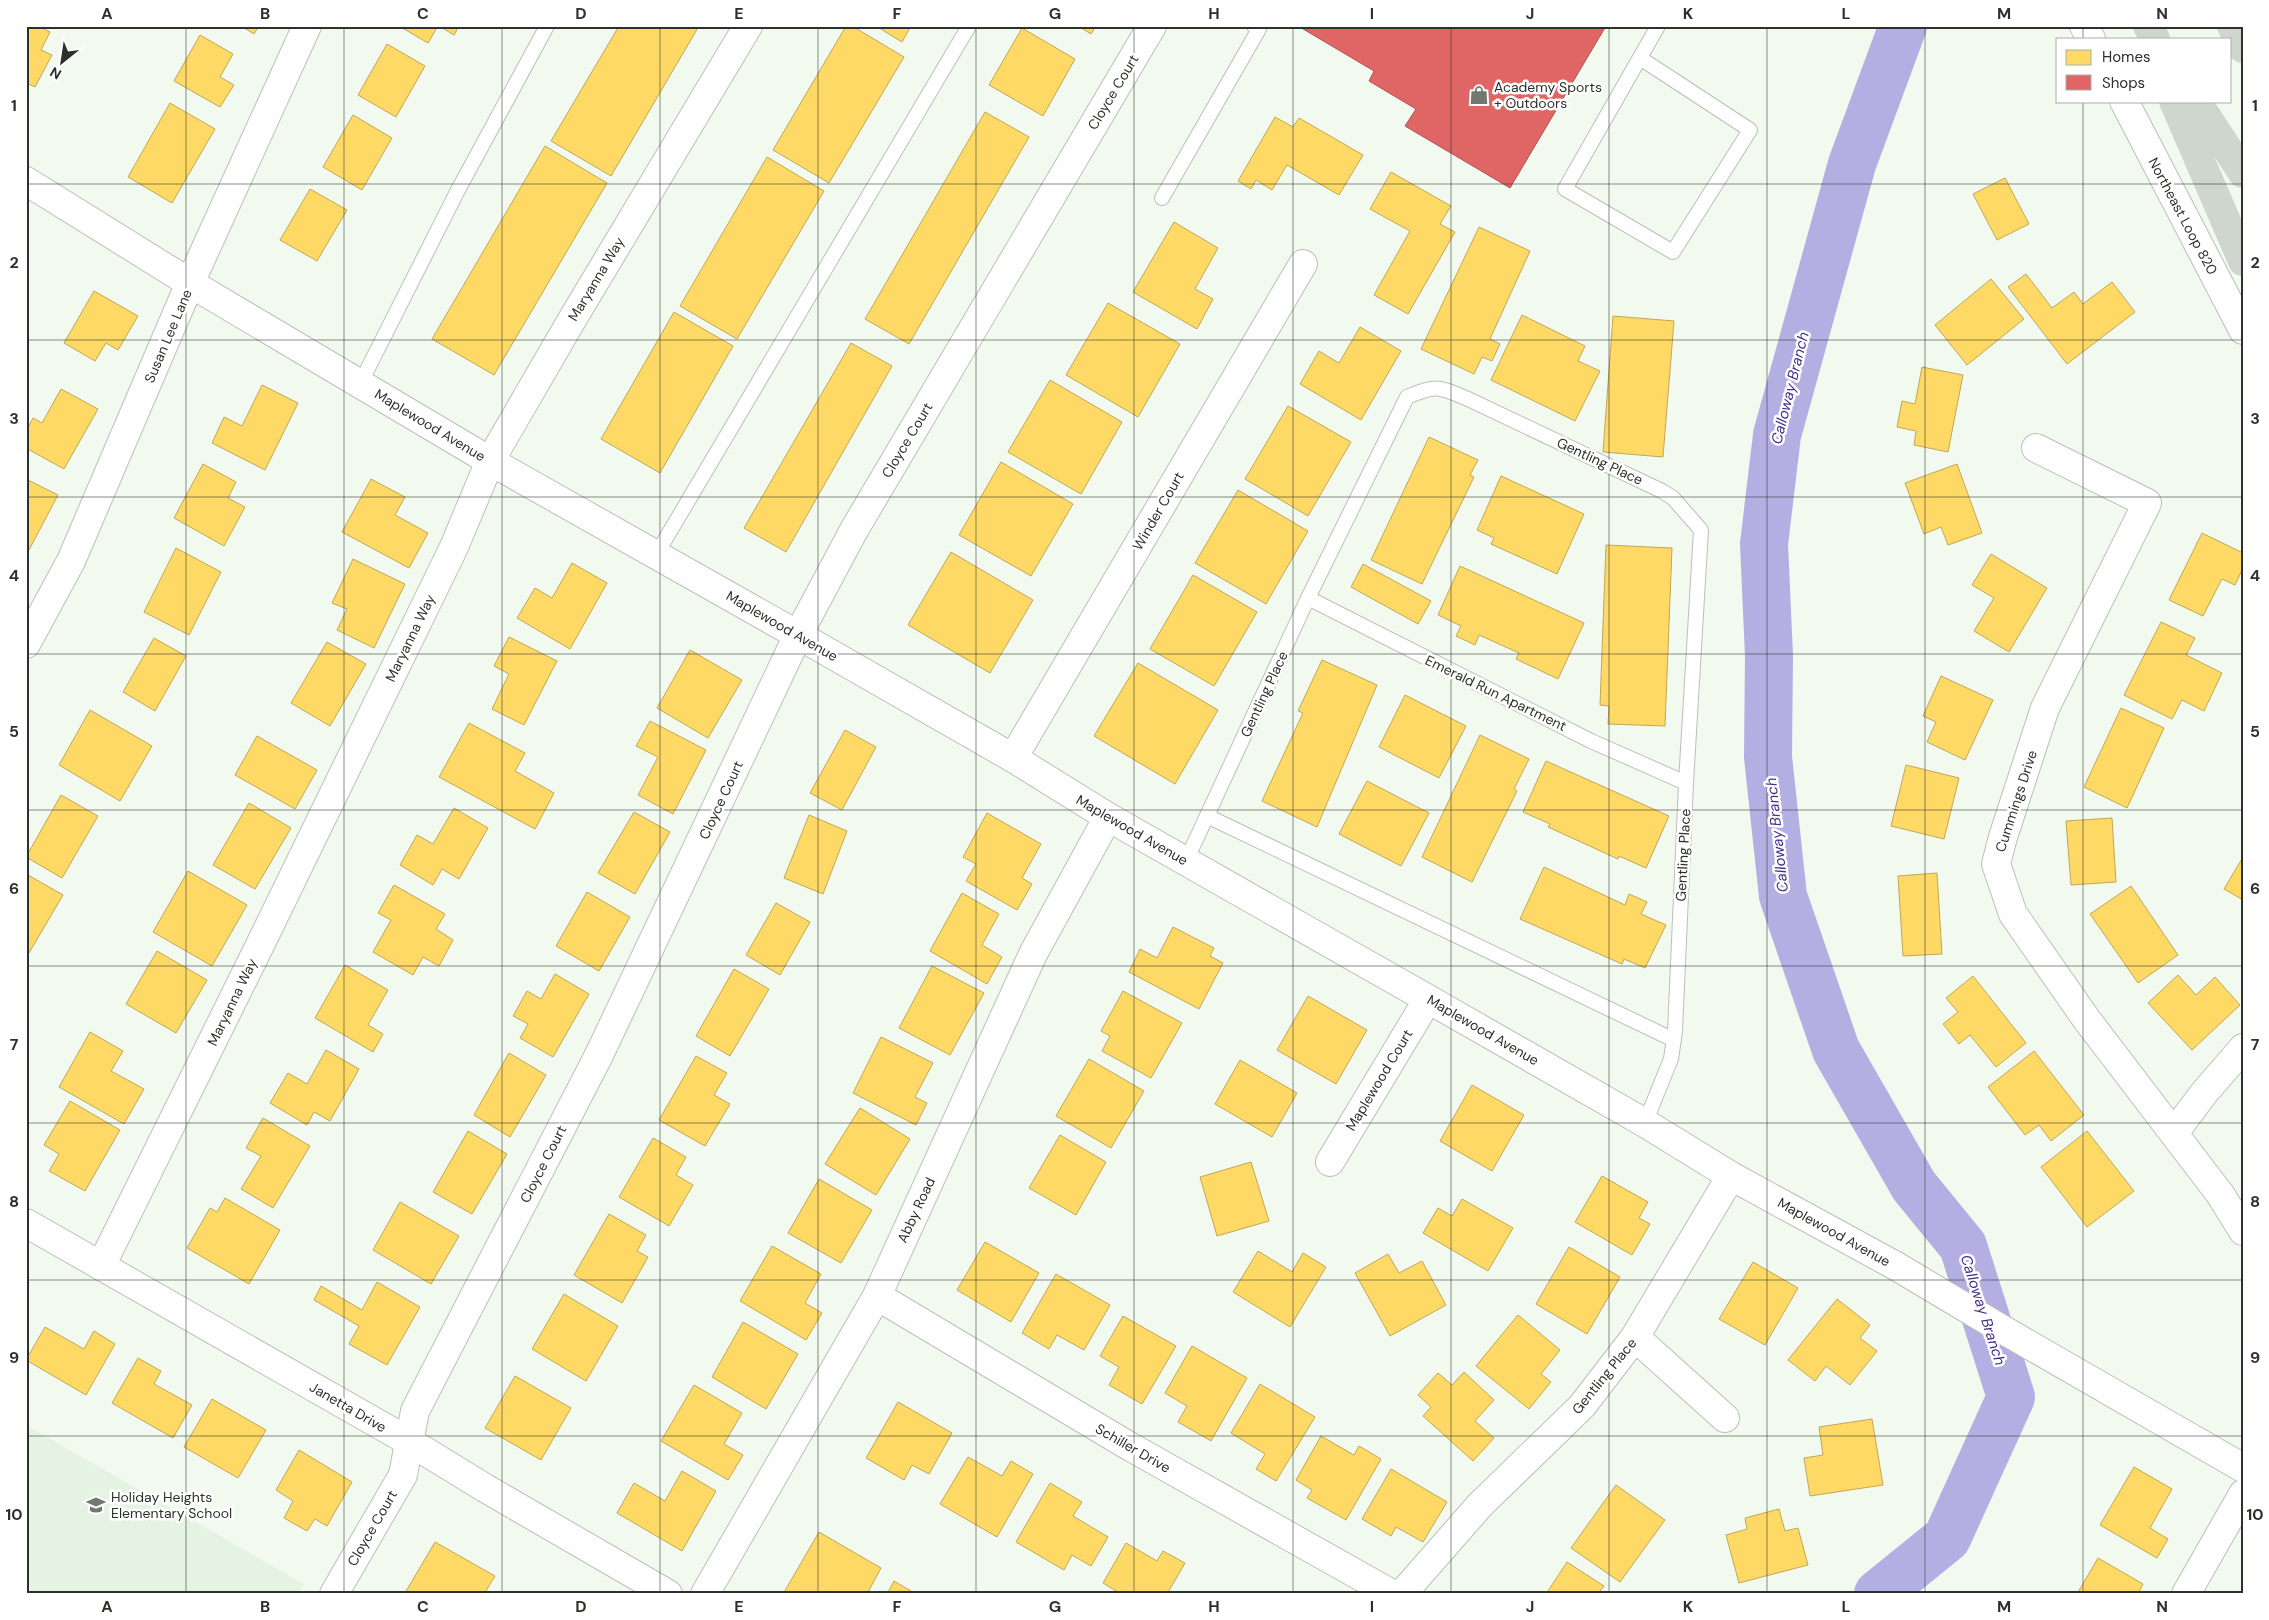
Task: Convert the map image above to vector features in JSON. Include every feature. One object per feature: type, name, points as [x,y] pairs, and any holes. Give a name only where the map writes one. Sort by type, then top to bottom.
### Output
[{"type":"highway","points":[[2142,26],[2147,38]]},
{"type":"highway","points":[[2148,26],[2154,38]]},
{"type":"highway","points":[[2232,26],[2243,48]]},
{"type":"highway","points":[[2174,102],[2243,260]]},
{"type":"highway","points":[[2197,102],[2243,173]]},
{"type":"street","name":"Susan Lee Lane","points":[[26,644],[70,561],[190,283],[307,26]]},
{"type":"street","name":"Maryanna Way","points":[[101,1266],[265,936],[454,548],[490,461],[748,26]]},
{"type":"street","name":"Cloyce Court","points":[[334,1594],[403,1475],[414,1411],[599,1055],[798,635],[854,530],[1152,26]]},
{"type":"street","points":[[2084,26],[2090,38]]},
{"type":"street","name":"Northeast Loop 820","points":[[2125,102],[2243,330]]},
{"type":"street","name":"Maplewood Avenue","points":[[26,181],[190,283],[490,461],[1013,758],[1108,817],[1644,1123],[1731,1176],[1896,1266],[2092,1382],[2243,1468]]},
{"type":"street","name":"Winder Court","points":[[1013,758],[1303,264]]},
{"type":"street","name":"Cummings Drive","points":[[2036,448],[2147,503],[2045,708],[1996,864],[2013,914],[2087,1020],[2220,1194],[2243,1231]]},
{"type":"street","name":"Abby Road","points":[[706,1594],[876,1296],[1033,954],[1108,817]]},
{"type":"street","name":"Maplewood Court","points":[[1330,1162],[1428,999]]},
{"type":"street","points":[[2174,1133],[2204,1093],[2243,1048]]},
{"type":"street","name":"Gentling Place","points":[[1402,1594],[1480,1505],[1582,1406],[1635,1337],[1731,1176]]},
{"type":"street","name":"Janetta Drive","points":[[26,1223],[410,1442],[485,1488],[668,1594]]},
{"type":"street","name":"Schiller Drive","points":[[876,1296],[1129,1446],[1392,1594]]},
{"type":"street","points":[[1635,1337],[1725,1418]]},
{"type":"street","points":[[2186,1594],[2243,1494]]},
{"type":"lane","points":[[360,384],[458,190],[548,26]]},
{"type":"lane","points":[[656,554],[969,26]]},
{"type":"lane","points":[[1162,198],[1259,30],[1254,26]]},
{"type":"lane","points":[[1640,58],[1750,130],[1673,252],[1565,189],[1658,26]]},
{"type":"lane","name":"Gentling Place","points":[[1186,861],[1308,598],[1407,397],[1424,390],[1439,387],[1662,491],[1673,498],[1701,530],[1686,783],[1674,1040],[1671,1059],[1644,1123]]},
{"type":"lane","name":"Emerald Run Apartment","points":[[1308,598],[1583,736],[1686,783]]},
{"type":"lane","points":[[1207,816],[1674,1040]]},
{"type":"shaded area","name":"Holiday Heights Elementary School","points":[[26,1425],[304,1584],[299,1594],[26,1594]]},
{"type":"building: Homes","points":[[26,26],[38,26],[50,32],[41,50],[52,55],[35,87],[26,83]]},
{"type":"building: Homes","points":[[241,26],[259,26],[254,34]]},
{"type":"building: Homes","points":[[399,26],[438,26],[428,43]]},
{"type":"building: Homes","points":[[439,26],[459,26],[454,35]]},
{"type":"building: Homes","points":[[619,26],[699,26],[611,176],[551,141]]},
{"type":"building: Homes","points":[[846,26],[852,26],[904,57],[829,183],[773,150]]},
{"type":"building: Homes","points":[[876,26],[911,26],[902,42]]},
{"type":"building: Homes","points":[[1078,26],[1096,26],[1091,34]]},
{"type":"building: Homes","points":[[1022,28],[1075,59],[1043,116],[989,85]]},
{"type":"building: Homes","points":[[200,35],[233,54],[220,77],[234,85],[220,107],[174,81]]},
{"type":"building: Homes","points":[[387,44],[425,66],[396,117],[358,95]]},
{"type":"building: Homes","points":[[170,103],[215,129],[172,203],[128,177]]},
{"type":"building: Homes","points":[[985,112],[1029,137],[909,344],[865,319]]},
{"type":"building: Homes","points":[[353,115],[392,138],[362,190],[323,167]]},
{"type":"building: Homes","points":[[1275,117],[1293,127],[1299,118],[1363,155],[1339,195],[1287,165],[1272,190],[1256,180],[1251,189],[1238,181]]},
{"type":"building: Homes","points":[[545,146],[607,183],[494,375],[432,339]]},
{"type":"building: Homes","points":[[767,157],[824,191],[737,339],[680,306]]},
{"type":"building: Homes","points":[[1391,172],[1451,206],[1440,224],[1455,232],[1408,314],[1374,295],[1410,231],[1370,209]]},
{"type":"building: Homes","points":[[2005,178],[2029,224],[1997,240],[1973,194]]},
{"type":"building: Homes","points":[[310,189],[347,210],[317,261],[280,240]]},
{"type":"building: Homes","points":[[1174,222],[1218,248],[1195,289],[1213,299],[1197,329],[1133,292]]},
{"type":"building: Homes","points":[[1479,227],[1530,251],[1490,339],[1500,344],[1492,361],[1482,357],[1474,374],[1421,349]]},
{"type":"building: Homes","points":[[2026,274],[2052,308],[2074,292],[2083,304],[2112,282],[2135,312],[2067,364],[2008,287]]},
{"type":"building: Homes","points":[[1991,279],[2024,319],[1967,365],[1935,325]]},
{"type":"building: Homes","points":[[94,291],[138,316],[118,350],[106,343],[95,361],[64,343]]},
{"type":"building: Homes","points":[[1108,303],[1180,344],[1138,417],[1066,375]]},
{"type":"building: Homes","points":[[674,312],[733,346],[660,473],[601,439]]},
{"type":"building: Homes","points":[[1522,315],[1585,346],[1578,361],[1600,371],[1575,421],[1491,380]]},
{"type":"building: Homes","points":[[1613,316],[1674,321],[1663,457],[1603,452]]},
{"type":"building: Homes","points":[[1360,327],[1401,351],[1361,420],[1300,384],[1319,351],[1339,363]]},
{"type":"building: Homes","points":[[851,343],[892,366],[786,552],[744,528]]},
{"type":"building: Homes","points":[[1922,367],[1963,375],[1948,452],[1914,445],[1916,431],[1897,427],[1902,401],[1915,404]]},
{"type":"building: Homes","points":[[1050,380],[1122,422],[1081,494],[1008,452]]},
{"type":"building: Homes","points":[[262,385],[298,403],[265,470],[212,443],[224,417],[242,426]]},
{"type":"building: Homes","points":[[61,389],[98,409],[64,469],[26,448],[26,431],[33,418],[42,423]]},
{"type":"building: Homes","points":[[1288,406],[1351,442],[1308,516],[1245,479]]},
{"type":"building: Homes","points":[[1429,437],[1478,460],[1470,475],[1474,477],[1422,584],[1371,560]]},
{"type":"building: Homes","points":[[1001,462],[1073,504],[1031,576],[959,535]]},
{"type":"building: Homes","points":[[203,464],[236,482],[228,498],[245,507],[224,546],[174,518]]},
{"type":"building: Homes","points":[[1957,464],[1982,533],[1948,545],[1941,527],[1924,534],[1905,483]]},
{"type":"building: Homes","points":[[1501,476],[1584,514],[1557,574],[1491,544],[1494,538],[1477,530]]},
{"type":"building: Homes","points":[[26,479],[58,495],[29,550],[26,549]]},
{"type":"building: Homes","points":[[371,479],[405,497],[395,515],[428,533],[409,568],[342,532]]},
{"type":"building: Homes","points":[[1238,490],[1308,531],[1266,604],[1195,563]]},
{"type":"building: Homes","points":[[2202,533],[2243,553],[2243,568],[2235,585],[2222,579],[2203,616],[2169,600]]},
{"type":"building: Homes","points":[[1606,545],[1672,548],[1665,726],[1608,724],[1609,706],[1600,705]]},
{"type":"building: Homes","points":[[176,548],[221,572],[189,635],[144,612]]},
{"type":"building: Homes","points":[[951,552],[1033,600],[990,673],[908,625]]},
{"type":"building: Homes","points":[[1991,554],[2047,588],[2009,652],[1974,631],[1994,598],[1972,585]]},
{"type":"building: Homes","points":[[353,559],[405,584],[374,648],[337,630],[347,609],[332,603]]},
{"type":"building: Homes","points":[[572,563],[607,583],[570,649],[517,618],[535,588],[552,598]]},
{"type":"building: Homes","points":[[1363,564],[1431,601],[1418,624],[1351,587]]},
{"type":"building: Homes","points":[[1460,566],[1584,623],[1558,679],[1516,659],[1519,653],[1479,635],[1475,645],[1456,636],[1461,626],[1438,615]]},
{"type":"building: Homes","points":[[1193,575],[1257,612],[1214,686],[1150,649]]},
{"type":"building: Homes","points":[[2161,622],[2195,638],[2186,655],[2222,673],[2204,711],[2182,700],[2172,719],[2124,695]]},
{"type":"building: Homes","points":[[509,637],[557,661],[524,725],[492,709],[509,674],[494,666]]},
{"type":"building: Homes","points":[[154,638],[186,656],[155,711],[123,692]]},
{"type":"building: Homes","points":[[327,642],[366,664],[330,726],[291,703]]},
{"type":"building: Homes","points":[[690,650],[742,680],[708,738],[657,708]]},
{"type":"building: Homes","points":[[1322,660],[1377,685],[1317,827],[1262,801],[1303,713],[1298,711]]},
{"type":"building: Homes","points":[[1138,663],[1218,710],[1175,784],[1094,736]]},
{"type":"building: Homes","points":[[1941,676],[1993,700],[1965,760],[1927,742],[1936,722],[1923,716]]},
{"type":"building: Homes","points":[[1405,695],[1466,726],[1439,778],[1379,747]]},
{"type":"building: Homes","points":[[2121,708],[2164,728],[2127,808],[2084,787]]},
{"type":"building: Homes","points":[[90,710],[152,746],[120,801],[59,765]]},
{"type":"building: Homes","points":[[650,721],[706,750],[673,814],[638,795],[658,757],[636,746]]},
{"type":"building: Homes","points":[[469,723],[525,753],[515,771],[554,793],[535,829],[439,777]]},
{"type":"building: Homes","points":[[845,730],[876,747],[842,810],[810,793]]},
{"type":"building: Homes","points":[[1480,735],[1529,759],[1514,789],[1517,791],[1472,882],[1422,857]]},
{"type":"building: Homes","points":[[257,736],[317,770],[295,809],[235,775]]},
{"type":"building: Homes","points":[[1546,761],[1669,816],[1646,868],[1619,856],[1618,859],[1548,827],[1550,824],[1523,812]]},
{"type":"building: Homes","points":[[1906,765],[1959,778],[1944,839],[1891,826]]},
{"type":"building: Homes","points":[[1367,781],[1429,813],[1401,866],[1339,834]]},
{"type":"building: Homes","points":[[61,795],[98,816],[62,878],[26,857]]},
{"type":"building: Homes","points":[[249,803],[291,828],[255,889],[213,865]]},
{"type":"building: Homes","points":[[454,808],[488,828],[459,879],[442,869],[433,885],[400,865],[417,835],[433,844]]},
{"type":"building: Homes","points":[[634,812],[670,832],[635,894],[598,873]]},
{"type":"building: Homes","points":[[987,813],[1041,844],[1022,878],[1032,884],[1017,910],[966,881],[976,864],[963,857]]},
{"type":"building: Homes","points":[[809,815],[847,831],[823,894],[784,878]]},
{"type":"building: Homes","points":[[2112,818],[2116,882],[2071,885],[2066,821]]},
{"type":"building: Homes","points":[[2243,857],[2243,900],[2224,889]]},
{"type":"building: Homes","points":[[1544,867],[1625,905],[1629,894],[1647,902],[1641,914],[1666,925],[1645,968],[1624,959],[1622,964],[1520,919]]},
{"type":"building: Homes","points":[[188,871],[247,905],[212,966],[153,932]]},
{"type":"building: Homes","points":[[1937,873],[1942,954],[1903,956],[1898,876]]},
{"type":"building: Homes","points":[[28,875],[63,895],[29,953],[26,951]]},
{"type":"building: Homes","points":[[394,885],[445,914],[436,929],[453,940],[439,966],[423,957],[413,975],[373,952],[391,920],[378,913]]},
{"type":"building: Homes","points":[[2131,886],[2178,955],[2138,983],[2090,914]]},
{"type":"building: Homes","points":[[587,892],[630,917],[599,971],[556,946]]},
{"type":"building: Homes","points":[[962,893],[999,914],[982,945],[1002,957],[987,984],[930,951]]},
{"type":"building: Homes","points":[[776,903],[810,922],[780,975],[746,955]]},
{"type":"building: Homes","points":[[1173,927],[1214,948],[1210,956],[1223,963],[1199,1009],[1129,972],[1140,949],[1157,958]]},
{"type":"building: Homes","points":[[157,951],[207,980],[176,1033],[126,1004]]},
{"type":"building: Homes","points":[[345,965],[388,990],[368,1025],[383,1034],[373,1052],[315,1018]]},
{"type":"building: Homes","points":[[932,966],[984,993],[950,1055],[899,1028]]},
{"type":"building: Homes","points":[[734,969],[769,989],[730,1056],[696,1036]]},
{"type":"building: Homes","points":[[555,974],[589,994],[553,1057],[520,1038],[528,1024],[513,1016],[527,991],[541,999]]},
{"type":"building: Homes","points":[[2178,975],[2196,995],[2215,977],[2240,1005],[2192,1050],[2148,1003]]},
{"type":"building: Homes","points":[[1973,976],[2026,1043],[1996,1067],[1970,1035],[1959,1044],[1943,1024],[1958,1012],[1946,998]]},
{"type":"building: Homes","points":[[1123,991],[1182,1023],[1151,1078],[1102,1051],[1110,1036],[1101,1031]]},
{"type":"building: Homes","points":[[1308,996],[1367,1030],[1336,1084],[1277,1050]]},
{"type":"building: Homes","points":[[90,1032],[123,1051],[111,1071],[144,1089],[124,1124],[59,1087]]},
{"type":"building: Homes","points":[[881,1037],[933,1063],[915,1097],[927,1103],[916,1125],[853,1093]]},
{"type":"building: Homes","points":[[326,1050],[359,1069],[330,1121],[314,1112],[307,1125],[270,1103],[288,1073],[307,1084]]},
{"type":"building: Homes","points":[[2034,1051],[2084,1115],[2051,1141],[2039,1125],[2025,1135],[1988,1087]]},
{"type":"building: Homes","points":[[509,1053],[546,1075],[510,1137],[474,1115]]},
{"type":"building: Homes","points":[[696,1056],[727,1073],[714,1095],[730,1104],[705,1146],[659,1120]]},
{"type":"building: Homes","points":[[1089,1059],[1144,1091],[1111,1148],[1056,1116]]},
{"type":"building: Homes","points":[[1240,1060],[1297,1093],[1272,1137],[1215,1104]]},
{"type":"building: Homes","points":[[1472,1085],[1524,1115],[1492,1171],[1440,1141]]},
{"type":"building: Homes","points":[[70,1101],[120,1130],[85,1191],[49,1171],[59,1154],[44,1145]]},
{"type":"building: Homes","points":[[860,1108],[910,1139],[876,1195],[825,1164]]},
{"type":"building: Homes","points":[[263,1118],[310,1146],[273,1208],[241,1189],[261,1156],[246,1148]]},
{"type":"building: Homes","points":[[468,1131],[507,1154],[472,1214],[433,1192]]},
{"type":"building: Homes","points":[[2087,1131],[2134,1191],[2087,1227],[2041,1167]]},
{"type":"building: Homes","points":[[1060,1135],[1106,1162],[1076,1215],[1029,1188]]},
{"type":"building: Homes","points":[[653,1138],[686,1157],[676,1175],[693,1185],[669,1226],[619,1197]]},
{"type":"building: Homes","points":[[1251,1162],[1269,1221],[1217,1236],[1200,1177]]},
{"type":"building: Homes","points":[[1602,1176],[1648,1202],[1639,1218],[1650,1224],[1632,1255],[1575,1222]]},
{"type":"building: Homes","points":[[819,1179],[872,1210],[841,1263],[788,1233]]},
{"type":"building: Homes","points":[[225,1198],[280,1230],[249,1284],[187,1248],[210,1208],[217,1212]]},
{"type":"building: Homes","points":[[1462,1199],[1513,1228],[1488,1271],[1423,1233],[1438,1208],[1452,1216]]},
{"type":"building: Homes","points":[[400,1202],[459,1236],[431,1284],[373,1250]]},
{"type":"building: Homes","points":[[609,1214],[646,1235],[637,1251],[648,1257],[622,1303],[574,1275]]},
{"type":"building: Homes","points":[[985,1242],[1039,1273],[1011,1322],[957,1290]]},
{"type":"building: Homes","points":[[772,1246],[821,1274],[805,1303],[822,1313],[806,1340],[740,1301]]},
{"type":"building: Homes","points":[[1569,1247],[1620,1277],[1587,1334],[1536,1304]]},
{"type":"building: Homes","points":[[1258,1251],[1292,1272],[1303,1253],[1326,1267],[1290,1327],[1233,1292]]},
{"type":"building: Homes","points":[[1388,1254],[1399,1273],[1422,1261],[1446,1305],[1390,1336],[1355,1273]]},
{"type":"building: Homes","points":[[1753,1262],[1798,1288],[1765,1345],[1719,1319]]},
{"type":"building: Homes","points":[[1056,1274],[1110,1305],[1084,1350],[1057,1335],[1049,1349],[1022,1333]]},
{"type":"building: Homes","points":[[377,1282],[420,1307],[387,1365],[349,1344],[359,1326],[314,1300],[321,1286],[362,1310]]},
{"type":"building: Homes","points":[[564,1294],[618,1326],[586,1381],[532,1349]]},
{"type":"building: Homes","points":[[1837,1299],[1870,1325],[1860,1338],[1877,1351],[1850,1385],[1826,1366],[1815,1381],[1788,1360]]},
{"type":"building: Homes","points":[[1518,1315],[1560,1350],[1541,1374],[1551,1382],[1529,1409],[1476,1366]]},
{"type":"building: Homes","points":[[1123,1316],[1176,1346],[1142,1404],[1109,1385],[1119,1367],[1100,1356]]},
{"type":"building: Homes","points":[[743,1322],[798,1354],[766,1409],[712,1377]]},
{"type":"building: Homes","points":[[45,1327],[84,1349],[94,1331],[115,1344],[86,1395],[26,1360]]},
{"type":"building: Homes","points":[[1192,1346],[1247,1378],[1211,1441],[1178,1422],[1187,1406],[1165,1393]]},
{"type":"building: Homes","points":[[138,1358],[161,1371],[154,1384],[192,1405],[173,1438],[112,1403]]},
{"type":"building: Homes","points":[[1464,1372],[1494,1400],[1475,1421],[1494,1438],[1473,1461],[1423,1416],[1431,1407],[1418,1395],[1438,1373],[1452,1385]]},
{"type":"building: Homes","points":[[515,1376],[571,1408],[541,1460],[485,1428]]},
{"type":"building: Homes","points":[[1260,1384],[1315,1417],[1276,1481],[1256,1469],[1265,1454],[1231,1433]]},
{"type":"building: Homes","points":[[694,1385],[742,1413],[724,1444],[743,1455],[728,1480],[661,1441]]},
{"type":"building: Homes","points":[[212,1399],[266,1430],[238,1478],[184,1447]]},
{"type":"building: Homes","points":[[898,1402],[952,1433],[929,1474],[912,1465],[904,1480],[866,1458]]},
{"type":"building: Homes","points":[[1872,1419],[1883,1485],[1810,1496],[1804,1458],[1823,1455],[1819,1427]]},
{"type":"building: Homes","points":[[1321,1436],[1354,1455],[1359,1446],[1381,1459],[1346,1520],[1307,1498],[1312,1490],[1296,1480]]},
{"type":"building: Homes","points":[[299,1450],[352,1482],[327,1526],[315,1519],[307,1531],[284,1518],[293,1501],[276,1490]]},
{"type":"building: Homes","points":[[968,1457],[1002,1476],[1011,1461],[1033,1474],[997,1537],[940,1504]]},
{"type":"building: Homes","points":[[2134,1467],[2172,1489],[2150,1528],[2168,1539],[2157,1558],[2100,1525]]},
{"type":"building: Homes","points":[[1391,1469],[1447,1502],[1423,1542],[1396,1527],[1391,1536],[1362,1519]]},
{"type":"building: Homes","points":[[682,1471],[716,1491],[682,1551],[617,1513],[634,1483],[665,1501]]},
{"type":"building: Homes","points":[[1050,1483],[1082,1502],[1073,1516],[1108,1537],[1091,1566],[1072,1555],[1064,1570],[1016,1542]]},
{"type":"building: Homes","points":[[1616,1485],[1665,1520],[1620,1582],[1571,1548]]},
{"type":"building: Homes","points":[[1779,1509],[1785,1531],[1798,1528],[1808,1565],[1739,1583],[1726,1535],[1747,1529],[1745,1518]]},
{"type":"building: Homes","points":[[819,1532],[881,1568],[867,1594],[783,1594]]},
{"type":"building: Homes","points":[[435,1542],[495,1576],[484,1594],[405,1593]]},
{"type":"building: Homes","points":[[1126,1543],[1157,1561],[1163,1551],[1185,1563],[1167,1594],[1121,1594],[1103,1583]]},
{"type":"building: Homes","points":[[2098,1558],[2143,1584],[2138,1594],[2077,1594]]},
{"type":"building: Homes","points":[[1567,1562],[1604,1586],[1598,1594],[1546,1594]]},
{"type":"building: Homes","points":[[894,1581],[916,1594],[887,1594]]},
{"type":"building: Shops","name":"Academy Sports + Outdoors","points":[[1298,26],[1606,26],[1510,188],[1405,126],[1416,109],[1369,81],[1374,71]]},
{"type":"waterway","name":"Calloway Branch","points":[[1878,1594],[1947,1538],[2011,1397],[1963,1246],[1914,1186],[1836,1050],[1783,896],[1768,757],[1769,656],[1764,544],[1777,435],[1852,164],[1903,26]]},
{"type":"place","name":"Academy Sports + Outdoors","points":[[1479,95]]},
{"type":"place","name":"Holiday Heights Elementary School","points":[[96,1505]]}]
